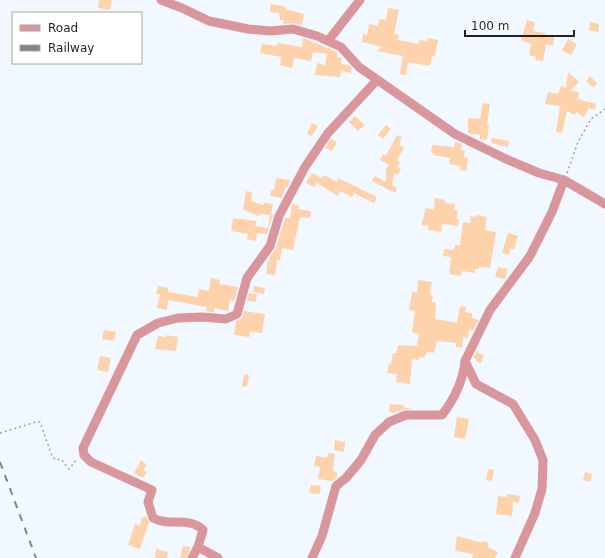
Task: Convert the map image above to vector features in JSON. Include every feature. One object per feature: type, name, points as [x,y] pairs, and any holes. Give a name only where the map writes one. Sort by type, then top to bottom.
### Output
[{"type":"street","points":[[161,0],[209,21],[248,29],[270,31],[292,29],[317,36],[328,41],[341,47],[359,68],[455,134],[539,173],[564,180],[605,204]]},
{"type":"street","points":[[328,41],[360,0]]},
{"type":"street","points":[[192,558],[198,547],[203,530],[198,525],[185,521],[159,522],[153,518],[148,502],[152,490],[91,462],[84,455],[84,448],[137,335],[158,323],[178,318],[202,317],[226,319],[237,314],[246,278],[270,246],[278,216],[305,168],[328,133],[377,80]]},
{"type":"street","points":[[312,558],[322,536],[336,486],[346,478],[357,465],[375,435],[389,422],[406,415],[442,415],[454,400],[464,374],[465,361],[490,310],[530,256],[552,212],[564,180]]},
{"type":"street","points":[[465,361],[476,384],[513,404],[535,440],[543,460],[542,490],[535,514],[515,558]]},
{"type":"street","points":[[198,547],[218,558]]},
{"type":"path","points":[[564,180],[581,136],[591,119],[605,109]]},
{"type":"path","points":[[0,433],[40,422],[52,456],[56,460],[61,459],[68,469],[84,455]]},
{"type":"building","points":[[99,0],[112,0],[110,10],[98,8]]},
{"type":"building","points":[[271,4],[286,7],[286,9],[304,14],[302,25],[293,23],[283,24],[284,20],[280,20],[279,13],[270,12]]},
{"type":"building","points":[[388,8],[399,10],[394,34],[399,35],[398,40],[419,44],[419,40],[427,41],[428,38],[438,40],[435,56],[432,56],[430,66],[408,62],[406,75],[400,74],[403,56],[377,51],[382,47],[362,42],[363,34],[367,35],[369,24],[378,26],[379,19],[386,20]]},
{"type":"building","points":[[527,20],[535,22],[533,31],[546,33],[545,35],[554,37],[553,46],[546,44],[543,61],[535,60],[536,57],[529,55],[531,44],[521,40]]},
{"type":"building","points":[[590,22],[599,24],[598,32],[589,30]]},
{"type":"building","points":[[303,38],[337,52],[337,57],[342,58],[341,64],[349,65],[352,68],[351,73],[341,71],[340,77],[315,75],[317,63],[325,65],[327,54],[313,52],[311,61],[294,58],[292,68],[280,65],[281,57],[260,53],[262,44],[277,46],[278,43],[302,47]]},
{"type":"building","points":[[568,39],[577,44],[571,55],[562,50]]},
{"type":"building","points":[[568,72],[579,82],[570,91],[579,92],[578,99],[596,104],[595,110],[589,108],[584,117],[576,112],[575,115],[567,111],[562,133],[556,132],[560,106],[545,104],[548,92],[558,94],[561,86],[566,88]]},
{"type":"building","points":[[590,76],[597,83],[593,88],[586,81]]},
{"type":"building","points":[[483,103],[490,104],[487,125],[489,125],[487,140],[480,139],[480,135],[468,133],[468,118],[480,119]]},
{"type":"building","points":[[355,116],[365,125],[358,131],[349,122]]},
{"type":"building","points":[[312,123],[318,126],[312,136],[307,134]]},
{"type":"building","points":[[386,125],[391,129],[383,139],[378,135]]},
{"type":"building","points":[[397,135],[402,137],[399,145],[404,148],[397,160],[400,162],[397,167],[401,169],[398,175],[394,173],[392,185],[397,188],[395,193],[372,181],[375,176],[386,182],[386,169],[389,165],[380,160],[383,154],[386,156]]},
{"type":"building","points":[[492,138],[509,141],[508,147],[491,143]]},
{"type":"building","points":[[331,139],[337,142],[332,151],[325,148]]},
{"type":"building","points":[[455,142],[462,144],[461,150],[465,151],[464,157],[468,158],[466,171],[460,170],[461,166],[449,164],[450,158],[433,155],[434,153],[431,153],[432,145],[454,147]]},
{"type":"building","points":[[312,173],[322,178],[324,175],[337,182],[338,178],[377,197],[374,203],[354,193],[352,197],[340,191],[338,196],[317,183],[314,187],[306,183]]},
{"type":"building","points":[[276,178],[290,180],[288,187],[285,187],[282,198],[270,196],[271,190],[274,190]]},
{"type":"building","points":[[246,191],[252,192],[251,201],[263,205],[264,203],[273,204],[271,215],[273,215],[267,234],[257,233],[256,241],[247,239],[248,234],[231,231],[233,218],[257,221],[255,226],[268,228],[270,215],[260,214],[259,216],[243,210]]},
{"type":"building","points":[[435,198],[445,200],[445,203],[455,204],[454,210],[458,211],[456,219],[459,219],[458,226],[442,224],[441,232],[428,230],[429,226],[421,225],[426,208],[434,210]]},
{"type":"building","points":[[292,204],[299,205],[298,209],[311,211],[310,218],[300,217],[293,250],[282,248],[280,260],[277,260],[275,275],[266,274],[268,261],[270,261],[270,256],[276,248],[285,218],[290,218]]},
{"type":"building","points":[[477,215],[487,217],[485,230],[496,232],[490,268],[479,267],[479,269],[475,269],[475,273],[462,271],[461,276],[449,274],[451,257],[443,256],[444,249],[454,250],[455,245],[460,245],[463,222],[470,223],[471,216],[476,217]]},
{"type":"building","points":[[508,233],[518,236],[514,249],[510,249],[509,255],[502,253]]},
{"type":"building","points":[[498,267],[508,269],[505,279],[495,277]]},
{"type":"building","points":[[211,278],[220,280],[219,284],[238,287],[234,301],[230,300],[228,311],[214,308],[214,312],[210,312],[206,311],[207,307],[168,300],[167,310],[157,308],[160,294],[156,294],[158,286],[168,288],[168,292],[198,297],[199,289],[209,291]]},
{"type":"building","points":[[418,280],[432,282],[430,295],[433,296],[432,302],[436,303],[435,319],[457,323],[460,306],[466,307],[465,312],[472,313],[472,318],[479,320],[472,331],[469,329],[468,338],[463,337],[462,348],[456,347],[456,343],[437,341],[434,353],[427,352],[424,358],[419,357],[418,360],[412,359],[410,384],[396,382],[397,374],[387,373],[389,363],[391,364],[393,353],[396,353],[398,345],[417,346],[419,334],[412,332],[415,311],[409,310],[412,292],[417,292]]},
{"type":"building","points":[[254,286],[265,288],[264,294],[253,292]]},
{"type":"building","points":[[249,293],[257,294],[256,302],[247,301]]},
{"type":"building","points":[[244,311],[265,314],[262,333],[250,332],[250,337],[234,335],[236,321],[242,318]]},
{"type":"building","points":[[104,330],[116,332],[114,341],[102,339]]},
{"type":"building","points":[[166,335],[178,337],[176,351],[155,349],[158,336],[166,337]]},
{"type":"building","points":[[478,349],[478,353],[484,355],[481,363],[473,358]]},
{"type":"building","points":[[100,356],[111,358],[108,372],[97,370]]},
{"type":"building","points":[[244,374],[249,375],[247,387],[242,386]]},
{"type":"building","points":[[390,404],[404,405],[403,407],[412,409],[396,411],[395,413],[389,412]]},
{"type":"building","points":[[457,417],[469,419],[465,439],[454,437]]},
{"type":"building","points":[[335,440],[345,442],[344,452],[334,450]]},
{"type":"building","points":[[328,453],[335,454],[333,471],[337,472],[337,478],[332,481],[318,479],[320,467],[314,466],[316,456],[327,458]]},
{"type":"building","points":[[141,460],[147,465],[143,470],[147,472],[143,478],[134,473]]},
{"type":"building","points":[[488,469],[494,470],[492,481],[486,480]]},
{"type":"building","points":[[585,472],[592,474],[590,482],[583,480]]},
{"type":"building","points":[[311,485],[321,486],[320,494],[309,493]]},
{"type":"building","points":[[507,494],[520,496],[519,503],[513,502],[512,516],[496,514],[498,496],[507,497]]},
{"type":"building","points":[[146,516],[149,522],[140,549],[128,545],[135,524],[140,526],[142,518]]},
{"type":"building","points":[[457,536],[483,543],[483,541],[489,543],[488,547],[498,552],[495,558],[472,558],[473,554],[455,551]]},
{"type":"building","points":[[183,546],[191,547],[186,558],[180,558]]},
{"type":"building","points":[[156,549],[168,552],[167,558],[155,558]]},
{"type":"railway","points":[[0,462],[36,558]]}]
